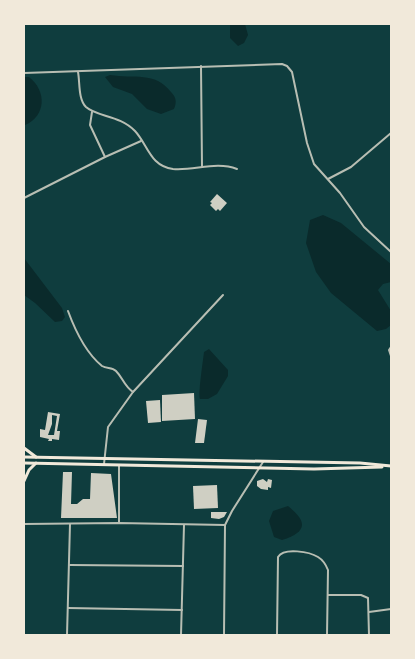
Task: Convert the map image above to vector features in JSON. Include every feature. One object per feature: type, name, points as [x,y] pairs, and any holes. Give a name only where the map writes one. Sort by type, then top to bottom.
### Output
[{"type":"main road","points":[[24,448],[37,457]]},
{"type":"main road","points":[[24,457],[360,463],[389,466]]},
{"type":"main road","points":[[162,460],[162,466]]},
{"type":"main road","points":[[24,463],[314,469],[389,466]]},
{"type":"main road","points":[[24,481],[29,470],[36,463]]},
{"type":"street","points":[[24,73],[282,64],[290,68],[312,159],[340,192],[364,227],[391,252]]},
{"type":"street","points":[[201,66],[202,167]]},
{"type":"street","points":[[78,72],[81,100],[86,107],[92,111],[115,118],[135,131],[157,163],[173,169],[222,166],[237,169]]},
{"type":"street","points":[[92,111],[90,125],[105,157]]},
{"type":"street","points":[[328,179],[351,167],[391,133]]},
{"type":"street","points":[[24,198],[105,157],[141,141]]},
{"type":"street","points":[[104,464],[108,427],[133,392],[223,295]]},
{"type":"street","points":[[68,311],[77,331],[95,358],[104,367],[114,369],[126,388],[133,392]]},
{"type":"street","points":[[391,347],[389,350],[391,356]]},
{"type":"street","points":[[224,635],[225,525],[232,511],[263,462]]},
{"type":"street","points":[[119,465],[119,523]]},
{"type":"street","points":[[24,524],[119,523],[225,525]]},
{"type":"street","points":[[67,635],[70,524]]},
{"type":"street","points":[[181,635],[184,525]]},
{"type":"street","points":[[277,635],[278,557],[280,554],[303,552],[311,554],[321,560],[328,570],[327,635]]},
{"type":"street","points":[[70,566],[183,566]]},
{"type":"street","points":[[328,595],[367,597],[369,601],[369,635]]},
{"type":"street","points":[[68,608],[182,610]]},
{"type":"street","points":[[369,612],[391,609]]},
{"type":"water","points":[[230,24],[245,24],[248,35],[244,43],[238,46],[230,38]]},
{"type":"water","points":[[110,75],[144,77],[158,81],[165,85],[174,96],[176,104],[174,109],[161,114],[147,109],[132,94],[113,87],[105,77]]},
{"type":"water","points":[[24,77],[29,77],[35,83],[39,89],[42,103],[37,116],[25,125]]},
{"type":"water","points":[[323,215],[341,223],[391,264],[391,282],[383,284],[378,290],[391,311],[391,325],[386,329],[377,331],[331,293],[316,272],[306,243],[310,220]]},
{"type":"water","points":[[24,258],[62,308],[65,317],[62,321],[55,322],[24,295]]},
{"type":"water","points":[[209,349],[228,370],[228,376],[217,394],[208,399],[200,399],[200,384],[204,352]]},
{"type":"water","points":[[288,506],[299,517],[302,526],[296,534],[282,540],[274,537],[269,521],[273,511]]},
{"type":"building","points":[[217,194],[227,203],[220,211],[218,209],[216,211],[210,205],[212,203],[210,202]]},
{"type":"building","points":[[194,393],[195,419],[162,421],[162,395]]},
{"type":"building","points":[[160,400],[161,422],[148,423],[146,401]]},
{"type":"building","points":[[48,412],[60,414],[57,431],[60,431],[59,440],[52,439],[52,441],[48,441],[49,439],[40,437],[40,429],[45,430]],"holes":[[[52,415],[57,416],[54,435],[48,435],[52,424]]]},
{"type":"building","points":[[198,419],[207,420],[204,443],[195,443]]},
{"type":"building","points":[[63,472],[72,472],[71,504],[77,504],[83,499],[90,499],[91,473],[111,474],[117,518],[61,518]]},
{"type":"building","points":[[263,479],[267,482],[268,479],[272,480],[271,488],[268,487],[268,490],[261,489],[257,486],[257,481]]},
{"type":"building","points":[[217,485],[218,508],[194,509],[193,486]]},
{"type":"building","points":[[211,512],[227,512],[224,517],[219,519],[211,518]]}]
